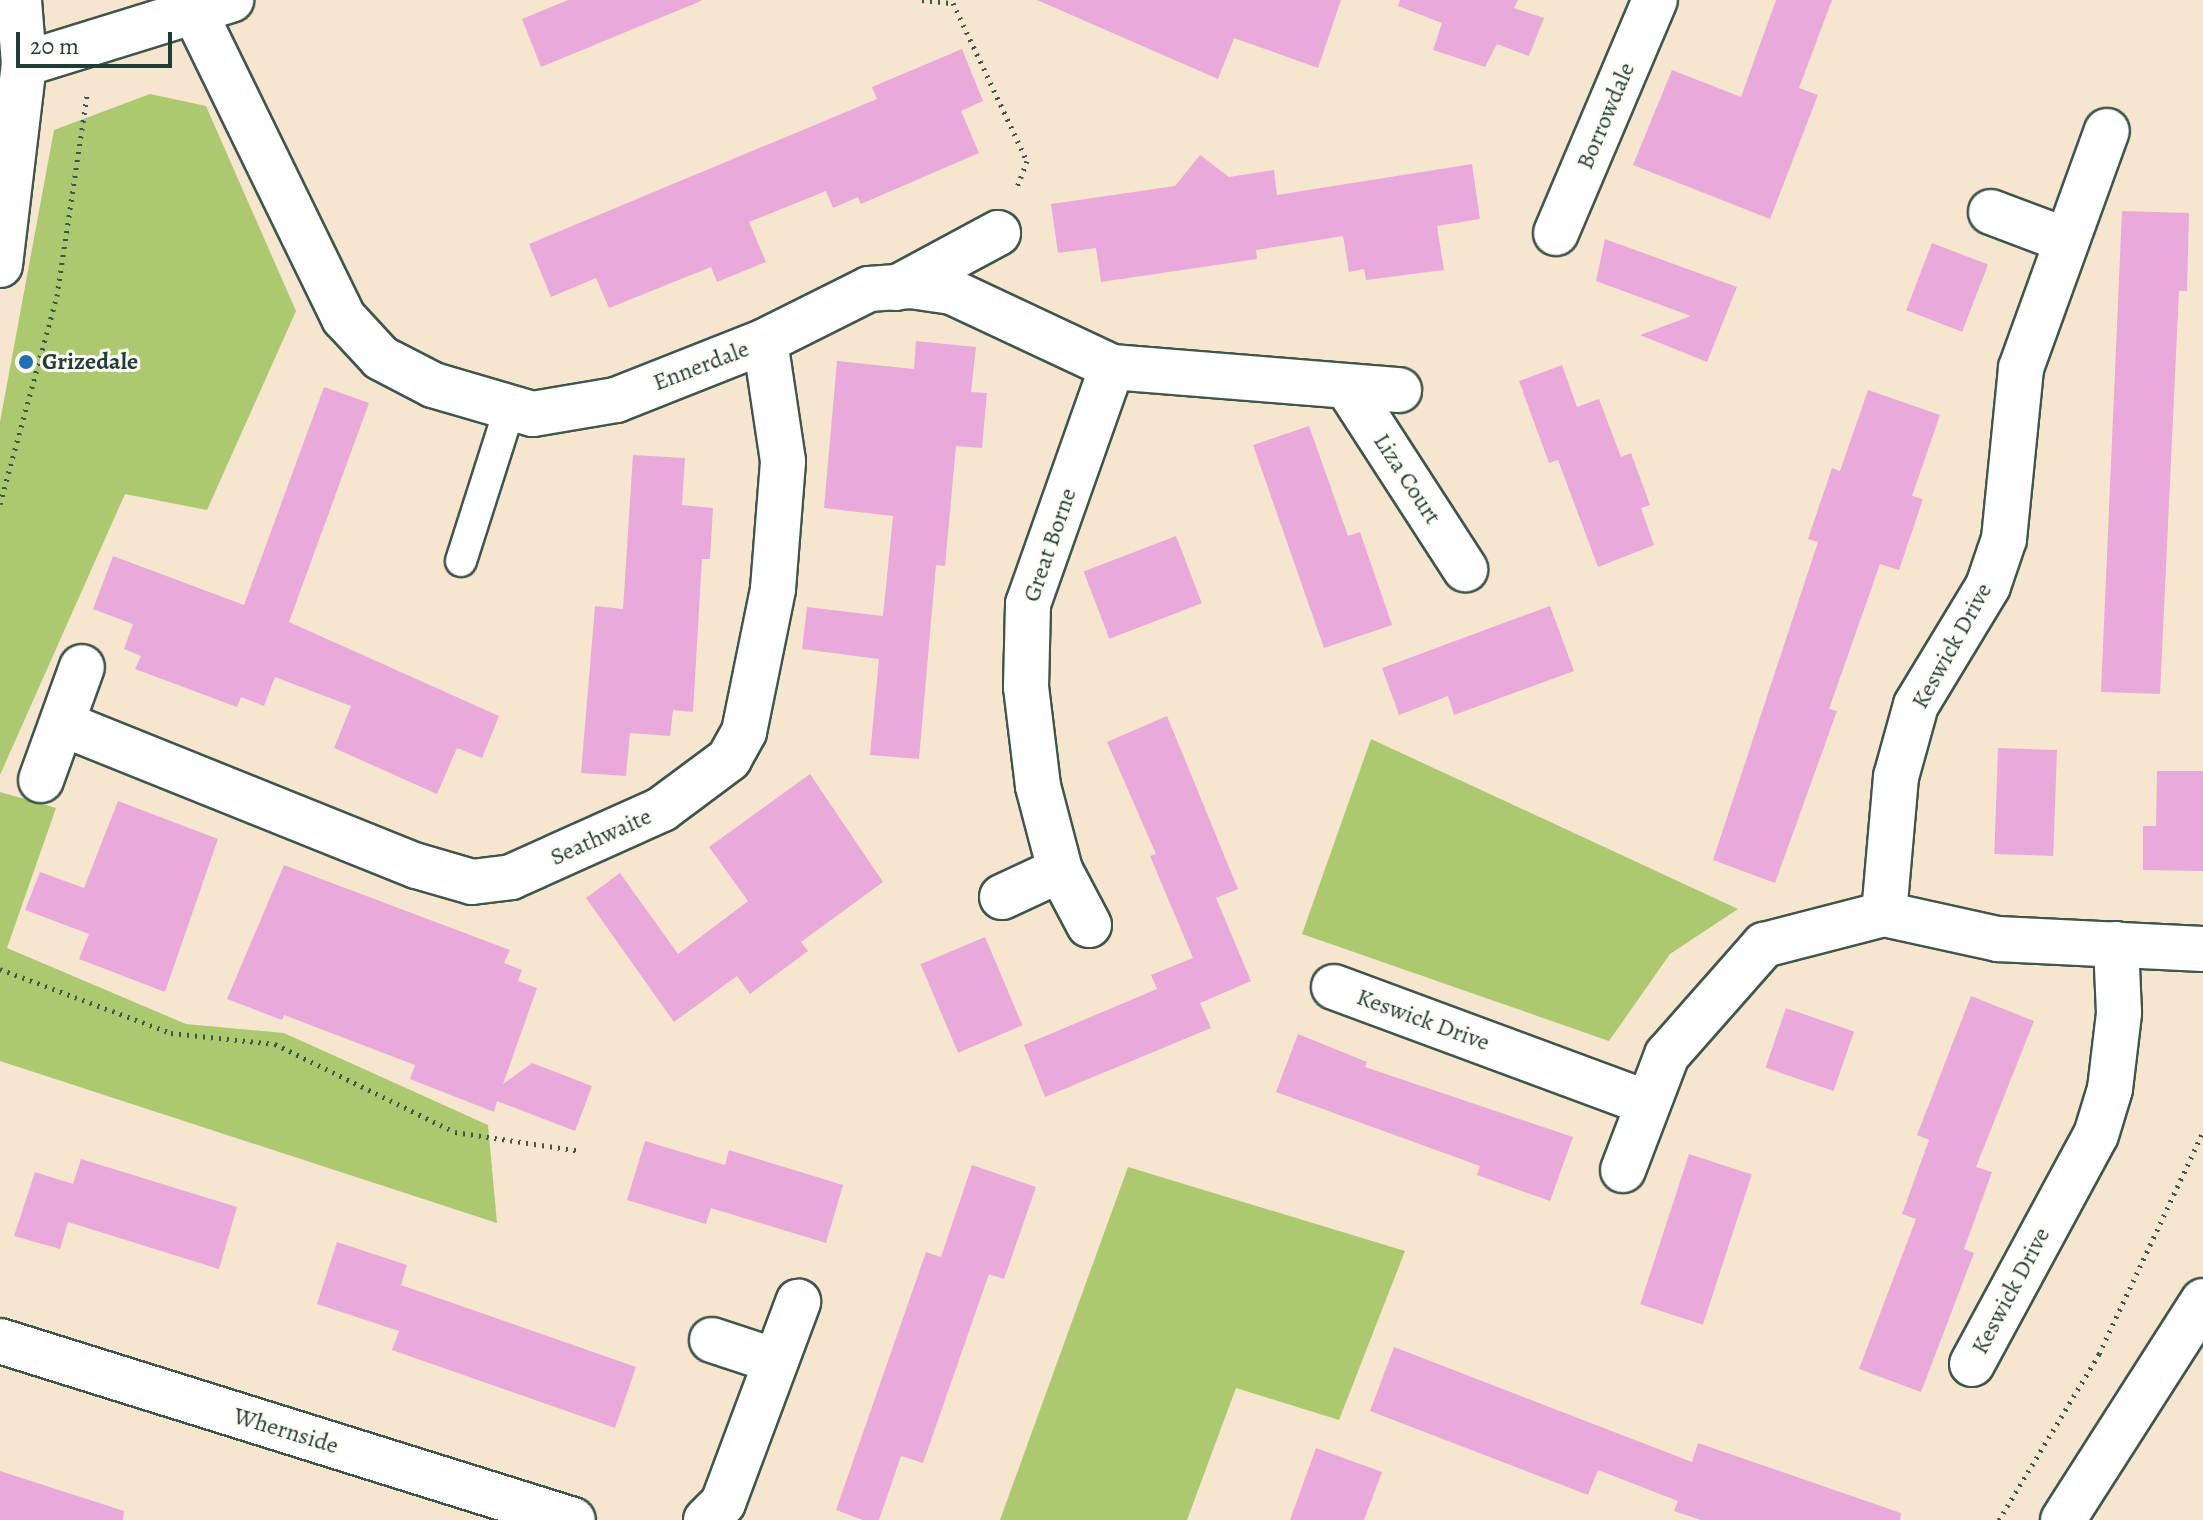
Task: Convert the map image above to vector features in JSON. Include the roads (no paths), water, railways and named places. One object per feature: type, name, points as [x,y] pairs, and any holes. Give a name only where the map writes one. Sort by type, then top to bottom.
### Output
[{"type":"street","points":[[0,265],[24,64],[19,0]]},
{"type":"street","name":"Borrowdale","points":[[1556,233],[1655,0]]},
{"type":"street","points":[[24,64],[213,7]]},
{"type":"street","name":"Ennerdale","points":[[213,7],[344,318],[381,358],[433,385],[533,414],[616,400],[765,341],[869,289],[896,288],[952,292],[1112,367],[1399,390]]},
{"type":"street","name":"Keswick Drive","points":[[1884,914],[1896,777],[1916,705],[1988,586],[2004,539],[2021,368],[2107,131]]},
{"type":"street","points":[[1991,212],[2065,240]]},
{"type":"street","points":[[896,288],[998,233]]},
{"type":"street","name":"Seathwaite","points":[[63,724],[417,866],[472,882],[511,877],[662,809],[729,759],[744,732],[773,589],[783,461],[765,341]]},
{"type":"street","name":"Great Borne","points":[[1089,925],[1060,870],[1038,786],[1027,701],[1028,604],[1112,367]]},
{"type":"street","name":"Liza Court","points":[[1348,388],[1465,569]]},
{"type":"street","points":[[41,780],[82,667]]},
{"type":"street","points":[[1002,897],[1060,870]]},
{"type":"street","points":[[1623,1170],[1667,1055],[1764,945],[1884,914],[1998,939],[2203,949]]},
{"type":"street","name":"Keswick Drive","points":[[1972,1364],[2096,1135],[2110,1089],[2119,1013],[2116,944]]},
{"type":"street","name":"Keswick Drive","points":[[1334,987],[1647,1103]]},
{"type":"street","points":[[2063,1520],[2203,1301]]},
{"type":"street","points":[[706,1520],[723,1503],[798,1302]]},
{"type":"street","points":[[712,1340],[776,1361]]},
{"type":"street","name":"Whernside","points":[[0,1341],[573,1520]]},
{"type":"lane","points":[[461,561],[510,407]]},
{"type":"place","name":"Grizedale","points":[[26,362]]}]
